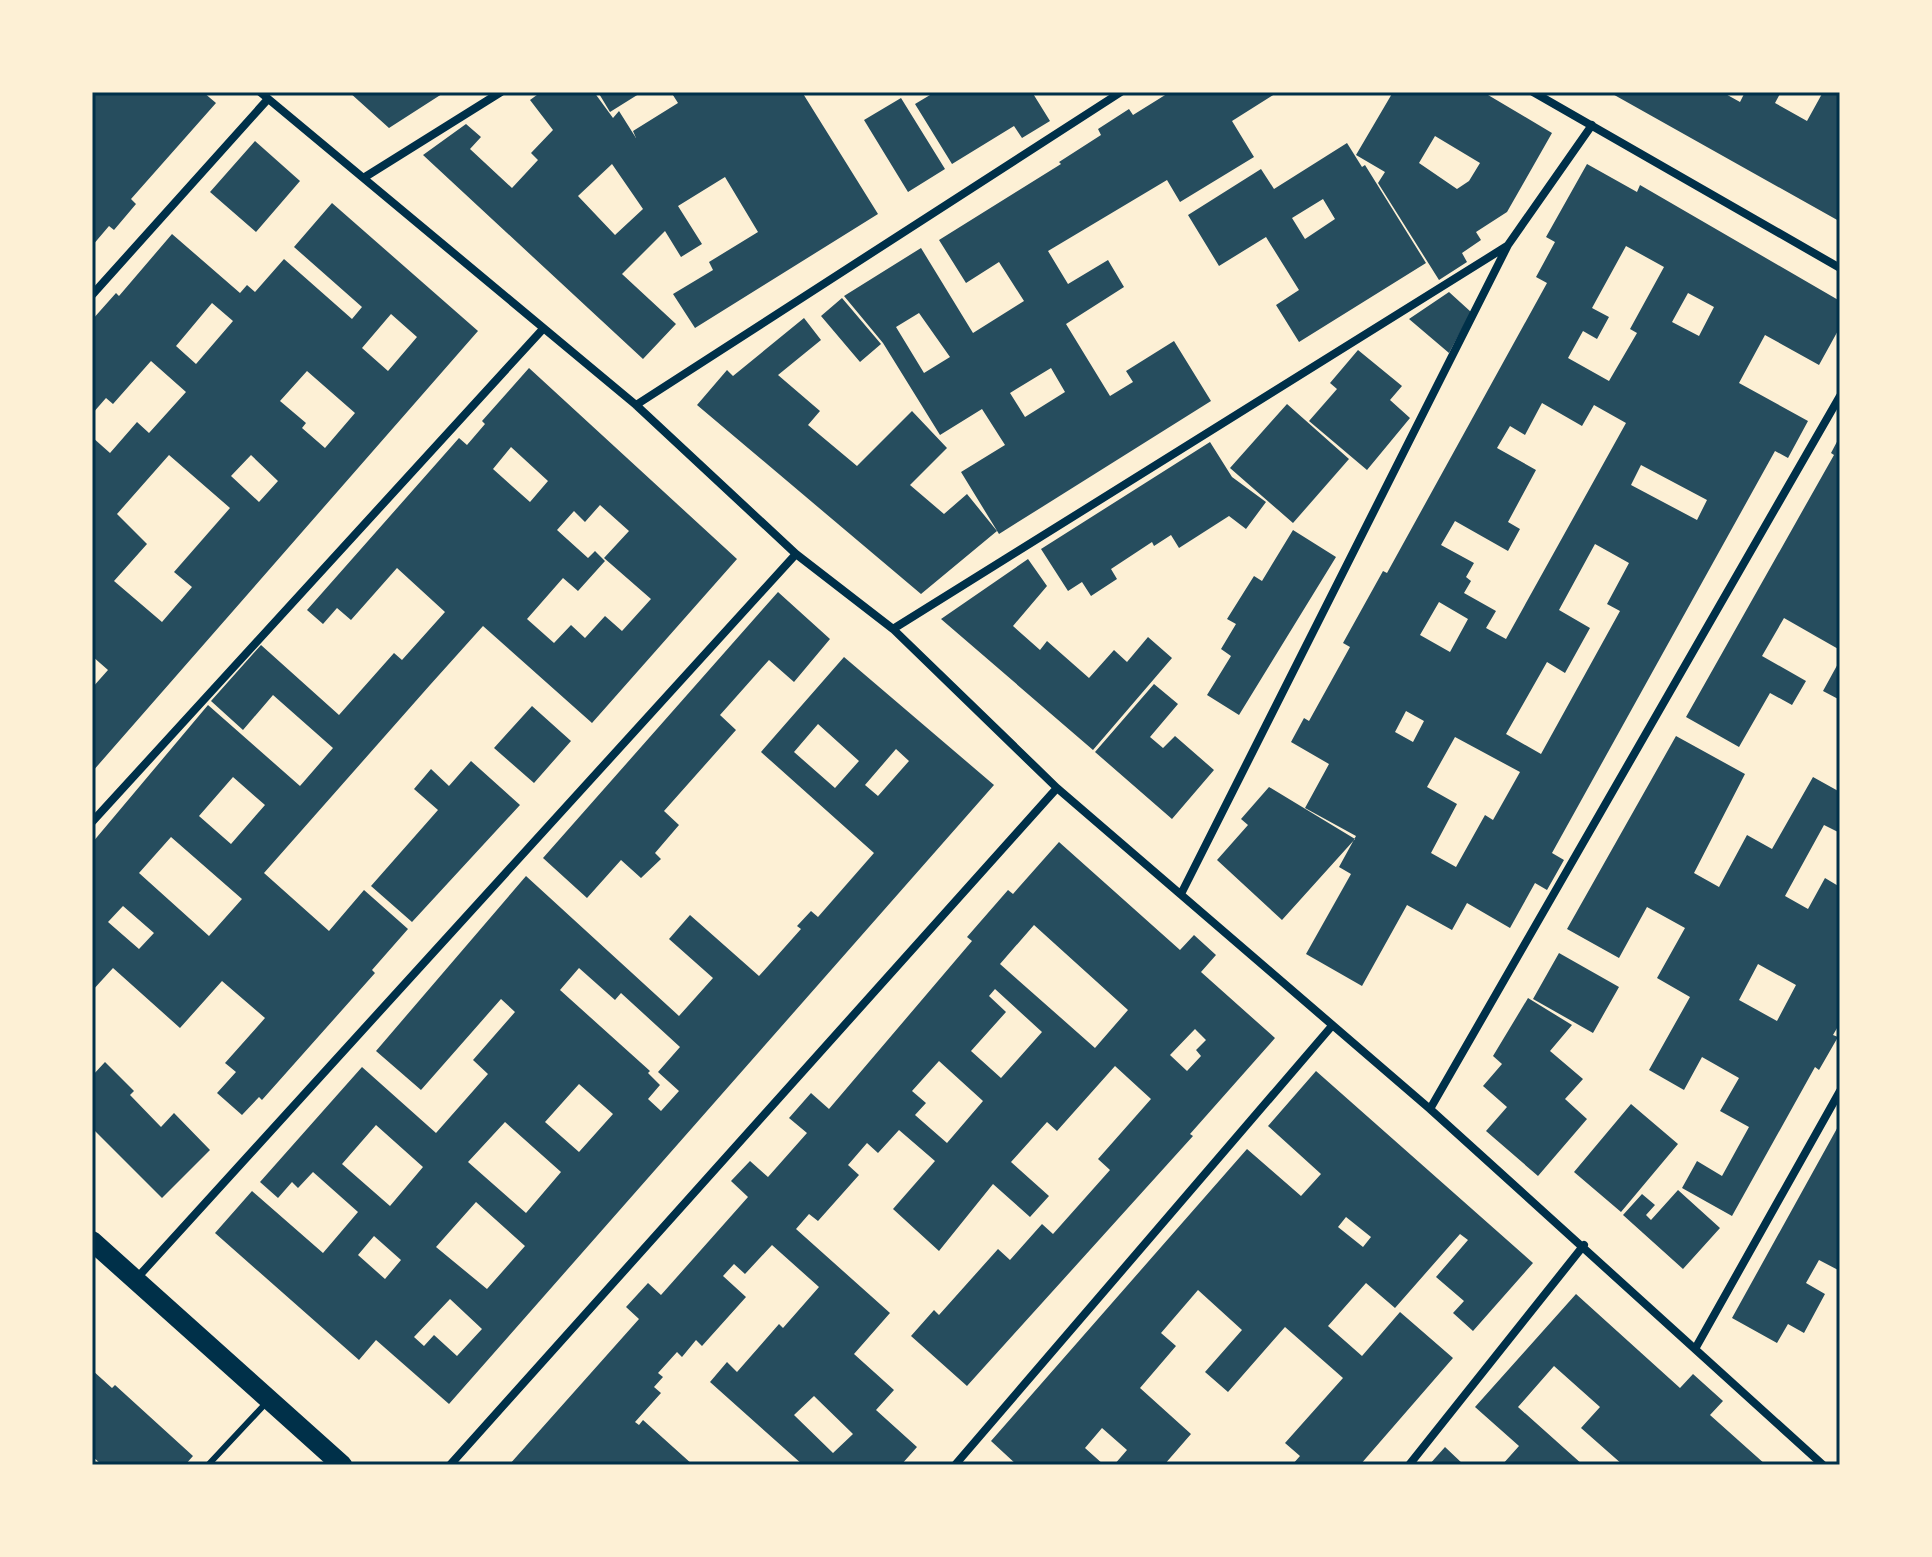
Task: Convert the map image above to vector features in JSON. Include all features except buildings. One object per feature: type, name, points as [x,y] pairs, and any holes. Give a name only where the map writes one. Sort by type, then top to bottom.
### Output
[{"type":"main road","points":[[92,1241],[137,1278],[268,1401],[342,1465]]},
{"type":"street","points":[[260,92],[365,177],[542,330],[636,405],[796,554],[893,629],[1057,788],[1584,1245],[1823,1465]]},
{"type":"street","points":[[365,177],[501,92]]},
{"type":"street","points":[[636,405],[1121,92]]},
{"type":"street","points":[[1533,92],[1840,268]]},
{"type":"street","points":[[92,295],[268,99]]},
{"type":"street","points":[[1181,894],[1508,245],[1592,125]]},
{"type":"street","points":[[893,629],[1508,245]]},
{"type":"street","points":[[92,822],[542,330]]},
{"type":"street","points":[[1430,1109],[1840,396]]},
{"type":"street","points":[[137,1278],[796,554]]},
{"type":"street","points":[[450,1465],[1057,788]]},
{"type":"street","points":[[955,1465],[1331,1027]]},
{"type":"street","points":[[1695,1349],[1840,1091]]},
{"type":"street","points":[[1409,1465],[1584,1245]]},
{"type":"lane","points":[[208,1465],[268,1401]]}]
